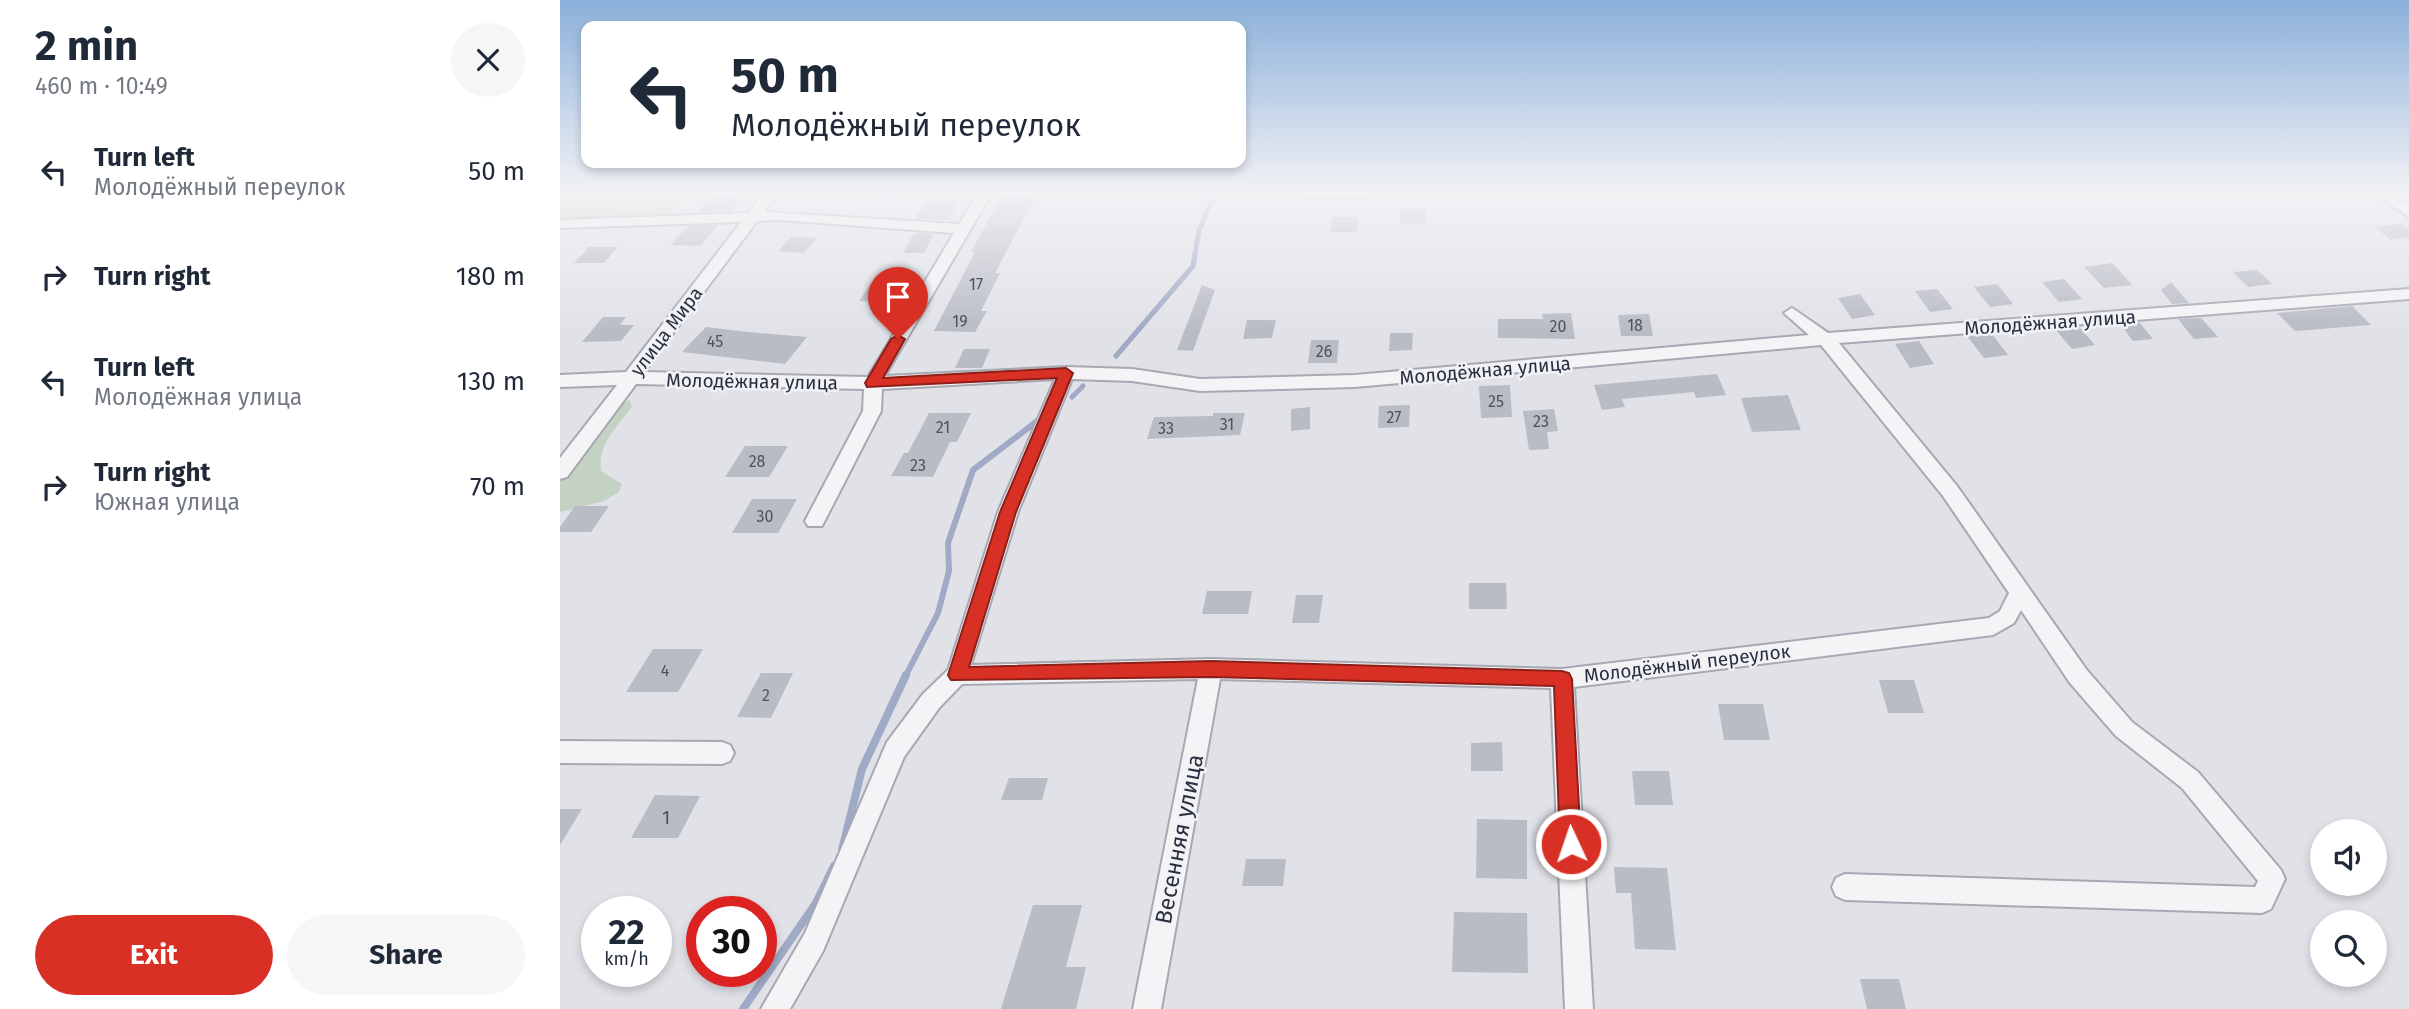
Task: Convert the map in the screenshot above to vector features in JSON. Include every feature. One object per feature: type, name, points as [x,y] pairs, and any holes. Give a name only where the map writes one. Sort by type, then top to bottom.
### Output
[{"type":"street","name":"улица Мира","points":[[560,472],[735,238]]},
{"type":"street","points":[[815,521],[872,411],[873,383],[956,238]]},
{"type":"street","name":"Молодёжная улица","points":[[560,381],[631,378],[873,383],[1066,373],[1132,375],[1200,385],[1355,382],[1825,339],[2409,294]]},
{"type":"street","points":[[1792,313],[1825,339],[1852,368],[1950,491],[2078,676],[2124,729],[2190,780],[2272,879],[2262,900],[1845,887]]},
{"type":"street","points":[[775,1009],[814,942],[895,750],[931,701],[957,675],[1008,512],[1066,373]]},
{"type":"street","name":"Молодёжный переулок","points":[[957,675],[1211,669],[1562,679],[1993,626],[2007,617],[2021,592]]},
{"type":"street","name":"Весенняя улица","points":[[1147,1009],[1211,669]]},
{"type":"street","points":[[1562,679],[1579,1009]]},
{"type":"street","points":[[560,752],[722,753]]},
{"type":"green space","points":[[630,400],[632,407],[609,437],[602,453],[601,471],[622,484],[619,492],[604,501],[560,512],[560,481],[620,405]]},
{"type":"building","points":[[677,238],[707,238],[700,246],[670,245]]},
{"type":"building","points":[[790,238],[817,238],[804,253],[778,251]]},
{"type":"building","points":[[911,238],[932,238],[924,253],[903,253]]},
{"type":"building","points":[[979,238],[1014,238],[995,273],[1000,273],[981,311],[987,311],[975,332],[934,331],[975,252],[971,252]]},
{"type":"building","points":[[589,247],[618,247],[604,263],[574,263]]},
{"type":"building","points":[[2112,263],[2132,285],[2104,288],[2084,267]]},
{"type":"building","points":[[2257,270],[2272,284],[2248,287],[2233,272]]},
{"type":"building","points":[[2064,279],[2082,299],[2059,302],[2042,282]]},
{"type":"building","points":[[2171,282],[2189,303],[2172,304],[2161,290]]},
{"type":"building","points":[[871,283],[905,284],[893,302],[859,301]]},
{"type":"building","points":[[1997,284],[2013,304],[1990,307],[1974,287]]},
{"type":"building","points":[[1202,285],[1215,290],[1193,351],[1177,350]]},
{"type":"building","points":[[1937,289],[1953,309],[1930,312],[1915,291]]},
{"type":"building","points":[[1860,294],[1875,315],[1852,319],[1838,298]]},
{"type":"building","points":[[2352,306],[2371,325],[2295,331],[2277,313]]},
{"type":"building","points":[[1571,313],[1575,339],[1498,338],[1498,319],[1543,319],[1542,314]]},
{"type":"building","points":[[1649,314],[1653,336],[1621,336],[1618,315]]},
{"type":"building","points":[[603,317],[626,317],[620,325],[634,325],[621,341],[582,342]]},
{"type":"building","points":[[2201,318],[2218,337],[2194,339],[2178,319]]},
{"type":"building","points":[[1247,320],[1276,320],[1272,338],[1243,339]]},
{"type":"building","points":[[2139,322],[2153,339],[2133,341],[2120,324]]},
{"type":"building","points":[[706,327],[807,337],[785,364],[682,352]]},
{"type":"building","points":[[2079,327],[2095,345],[2072,349],[2055,329]]},
{"type":"building","points":[[1390,333],[1413,333],[1412,350],[1389,351]]},
{"type":"building","points":[[1992,334],[2008,355],[1984,358],[1967,336]]},
{"type":"building","points":[[1311,340],[1339,340],[1337,363],[1308,363]]},
{"type":"building","points":[[1919,341],[1934,364],[1910,368],[1895,344]]},
{"type":"building","points":[[964,349],[990,349],[982,368],[955,368]]},
{"type":"building","points":[[1717,374],[1726,395],[1696,398],[1694,392],[1622,399],[1625,407],[1602,410],[1594,385]]},
{"type":"building","points":[[1510,385],[1512,417],[1481,418],[1479,386]]},
{"type":"building","points":[[1788,395],[1801,430],[1752,432],[1741,398]]},
{"type":"building","points":[[1410,405],[1409,427],[1378,428],[1379,406]]},
{"type":"building","points":[[1310,407],[1310,429],[1291,431],[1291,409]]},
{"type":"building","points":[[1554,409],[1558,431],[1547,432],[1549,449],[1529,450],[1523,411]]},
{"type":"building","points":[[929,413],[971,413],[957,442],[950,442],[933,477],[891,476],[904,453],[908,453]]},
{"type":"building","points":[[1213,413],[1245,413],[1240,435],[1147,439],[1154,417],[1213,416]]},
{"type":"building","points":[[745,446],[788,446],[769,477],[725,477]]},
{"type":"building","points":[[752,499],[797,499],[778,533],[732,533]]},
{"type":"building","points":[[575,506],[609,506],[591,532],[560,532],[560,527]]},
{"type":"building","points":[[1469,583],[1506,583],[1507,609],[1469,609]]},
{"type":"building","points":[[1207,591],[1252,591],[1248,614],[1202,614]]},
{"type":"building","points":[[1296,595],[1323,595],[1319,623],[1292,623]]},
{"type":"building","points":[[653,649],[703,649],[678,692],[626,692]]},
{"type":"building","points":[[761,673],[793,673],[771,718],[737,717]]},
{"type":"building","points":[[1879,680],[1914,680],[1924,713],[1888,713]]},
{"type":"building","points":[[1718,704],[1763,704],[1770,740],[1724,740]]},
{"type":"building","points":[[1502,742],[1503,771],[1471,771],[1471,743]]},
{"type":"building","points":[[1632,771],[1669,771],[1673,805],[1635,805]]},
{"type":"building","points":[[1009,778],[1048,778],[1042,800],[1001,800]]},
{"type":"building","points":[[655,795],[700,796],[678,838],[631,838]]},
{"type":"building","points":[[560,809],[582,809],[560,845]]},
{"type":"building","points":[[1477,819],[1527,820],[1527,879],[1476,878]]},
{"type":"building","points":[[1246,859],[1286,859],[1283,886],[1242,886]]},
{"type":"building","points":[[1614,867],[1667,868],[1676,950],[1635,949],[1631,893],[1616,893]]},
{"type":"building","points":[[1033,905],[1082,905],[1066,967],[1086,967],[1076,1009],[1001,1009]]},
{"type":"building","points":[[1454,912],[1527,913],[1528,973],[1452,972]]},
{"type":"building","points":[[1860,979],[1899,979],[1906,1009],[1867,1009]]},
{"type":"waterway","points":[[1116,356],[1193,266],[1198,238]]},
{"type":"waterway","points":[[1072,397],[1083,386]]},
{"type":"waterway","points":[[906,676],[938,613],[949,571],[948,543],[973,470],[1040,419]]},
{"type":"waterway","points":[[842,850],[862,769],[906,676]]},
{"type":"waterway","points":[[743,1009],[816,903],[834,866]]},
{"type":"route","points":[[898,339],[873,383],[1066,373],[1008,512],[957,675],[1211,669],[1562,679],[1571,844]]}]
